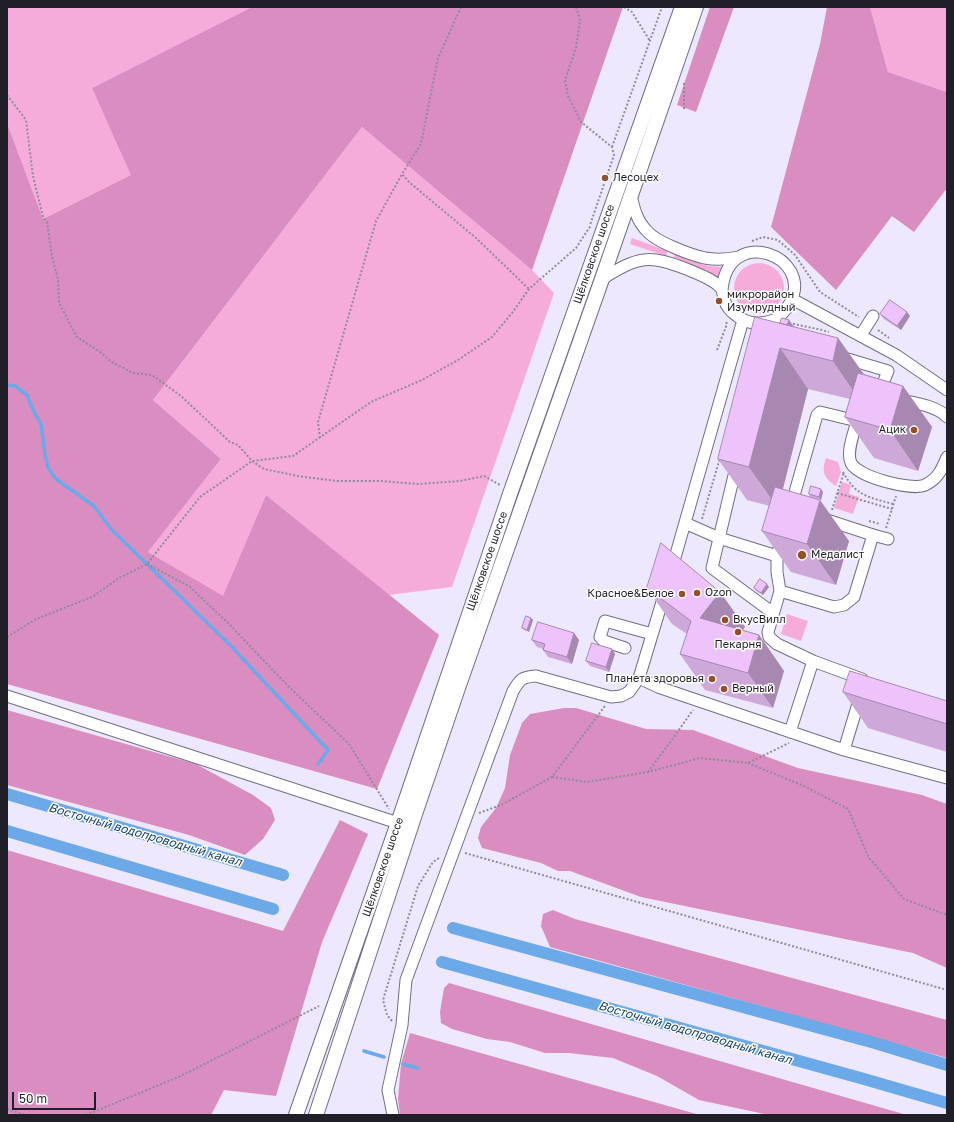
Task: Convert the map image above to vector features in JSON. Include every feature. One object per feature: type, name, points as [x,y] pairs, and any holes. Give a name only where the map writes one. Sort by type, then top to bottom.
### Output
[{"type":"main road","name":"Щёлковское шоссе","points":[[296,1115],[398,823],[511,491],[682,7]]},
{"type":"main road","name":"Щёлковское шоссе","points":[[316,1115],[417,807],[696,7]]},
{"type":"street","points":[[631,195],[634,211],[640,223],[647,232],[655,238],[674,247],[705,258],[730,259],[749,253],[758,252],[768,253],[781,260],[790,271],[794,290],[787,310],[778,318],[767,323],[755,324],[743,320],[728,308],[722,290],[723,280],[726,271],[732,263],[740,257]]},
{"type":"street","points":[[602,279],[633,262],[647,259],[668,262],[704,276],[715,282],[722,290]]},
{"type":"street","points":[[792,299],[896,355],[947,390]]},
{"type":"street","points":[[861,335],[873,316]]},
{"type":"street","points":[[393,1115],[388,1090],[402,1025],[406,980],[513,691],[519,680],[525,677],[536,676],[611,697],[621,696],[629,692],[639,678],[743,320]]},
{"type":"street","points":[[829,354],[888,371]]},
{"type":"street","points":[[896,355],[876,397],[931,408],[944,413],[947,417]]},
{"type":"street","points":[[866,410],[857,422],[849,455],[852,464],[858,471],[899,485],[912,487],[925,485],[940,474],[947,457]]},
{"type":"street","points":[[844,750],[868,681],[814,661],[777,644],[768,637],[768,632],[780,590],[777,572],[777,556],[817,415],[820,412],[857,422]]},
{"type":"street","points":[[739,456],[712,568],[773,613]]},
{"type":"street","points":[[780,590],[834,607],[844,605],[854,597],[881,537],[790,508]]},
{"type":"street","points":[[685,523],[719,538],[777,556]]},
{"type":"street","points":[[625,648],[601,639],[600,637],[605,621],[652,634]]},
{"type":"street","points":[[791,737],[814,661]]},
{"type":"street","points":[[639,678],[658,687],[791,737],[947,778]]},
{"type":"street","points":[[7,696],[398,823]]},
{"type":"path","points":[[320,438],[318,422],[376,221],[402,174],[421,144],[438,58],[461,7]]},
{"type":"path","points":[[576,7],[580,20],[576,48],[565,80],[568,96],[581,122],[612,147]]},
{"type":"path","points":[[624,7],[632,12],[650,41]]},
{"type":"path","points":[[7,638],[36,618],[92,598],[119,578],[148,564],[200,497],[252,460],[292,456],[371,402],[422,380],[458,360],[492,337],[529,289],[576,248],[590,226],[614,155],[612,147],[662,7]]},
{"type":"path","points":[[7,95],[26,120],[33,176],[43,217],[47,222],[52,258],[58,279],[59,303],[77,337],[112,362],[133,372],[152,375],[181,396],[230,442],[238,445],[252,460],[264,469],[336,481],[380,481],[418,484],[460,481],[484,476],[511,491]]},
{"type":"path","points":[[402,174],[409,182],[476,238],[529,289]]},
{"type":"path","points":[[590,226],[608,215]]},
{"type":"path","points":[[717,350],[727,324],[724,317]]},
{"type":"path","points":[[784,325],[790,322],[832,334]]},
{"type":"path","points":[[828,520],[849,455]]},
{"type":"path","points":[[697,529],[700,524],[720,457]]},
{"type":"path","points":[[881,537],[892,509],[899,485]]},
{"type":"path","points":[[837,493],[892,509]]},
{"type":"path","points":[[148,564],[189,586],[229,624],[289,687],[349,744],[398,823]]},
{"type":"path","points":[[466,818],[501,805],[552,777],[611,697]]},
{"type":"path","points":[[648,772],[693,710]]},
{"type":"path","points":[[748,763],[791,737]]},
{"type":"path","points":[[552,777],[587,782],[648,772],[700,758],[748,763],[804,786],[848,809],[869,858],[904,899],[947,915]]},
{"type":"path","points":[[454,850],[947,990]]},
{"type":"path","points":[[395,1025],[387,1015],[383,1000],[418,886],[433,862],[443,856]]},
{"type":"path","points":[[86,1115],[182,1076],[319,1006]]},
{"type":"path","points":[[7,1109],[26,1115]]},
{"type":"path","points":[[49,1115],[59,1115]]},
{"type":"shaded area","points":[[7,7],[252,7],[92,88],[132,175],[43,219],[7,123]]},
{"type":"shaded area","points":[[252,7],[623,7],[532,270],[362,127],[153,400],[221,459],[148,552],[223,596],[266,495],[439,635],[377,789],[7,684],[7,123],[43,219],[131,175],[92,88]]},
{"type":"shaded area","points":[[710,7],[734,7],[696,112],[677,105]]},
{"type":"shaded area","points":[[827,7],[870,7],[888,72],[947,92],[947,188],[914,232],[892,216],[836,290],[771,227],[820,44]]},
{"type":"shaded area","points":[[870,7],[947,7],[947,92],[888,72]]},
{"type":"shaded area","points":[[362,127],[532,270],[554,293],[452,587],[389,595],[266,495],[223,597],[148,552],[221,459],[153,400]]},
{"type":"shaded area","points":[[632,238],[668,251],[666,256],[630,244]]},
{"type":"shaded area","points":[[675,254],[708,266],[723,267],[719,280],[705,271],[673,259]]},
{"type":"shaded area","points":[[759,263],[768,265],[777,270],[782,279],[784,288],[782,297],[777,306],[768,311],[759,313],[750,311],[741,306],[736,297],[734,288],[736,279],[741,270],[750,265]]},
{"type":"shaded area","points":[[826,458],[838,462],[841,472],[836,486],[826,477],[824,467]]},
{"type":"shaded area","points":[[842,482],[851,485],[849,494],[859,497],[853,514],[834,508]]},
{"type":"shaded area","points":[[787,614],[808,621],[801,641],[781,634]]},
{"type":"shaded area","points":[[564,708],[576,708],[646,729],[693,730],[798,768],[922,795],[947,804],[947,968],[913,953],[641,897],[570,871],[558,871],[541,863],[482,848],[478,838],[481,827],[496,808],[505,788],[510,755],[522,723],[530,714]]},
{"type":"shaded area","points":[[7,710],[196,764],[253,795],[271,808],[275,820],[263,839],[245,855],[189,835],[7,785]]},
{"type":"shaded area","points":[[340,820],[368,834],[322,942],[276,1096],[224,1090],[211,1115],[12,1115],[7,1113],[7,850],[283,931]]},
{"type":"shaded area","points":[[553,910],[575,919],[947,1020],[947,1058],[550,947],[541,926],[543,914]]},
{"type":"shaded area","points":[[449,983],[907,1115],[769,1115],[699,1100],[657,1076],[613,1058],[569,1053],[545,1053],[510,1042],[487,1039],[452,1029],[441,1023],[440,1012],[444,988]]},
{"type":"shaded area","points":[[410,1033],[700,1115],[400,1115],[398,1099],[401,1064]]},
{"type":"building","points":[[890,300],[907,312],[897,326],[880,314]]},
{"type":"building","points":[[755,317],[838,338],[833,361],[780,348],[749,467],[718,459]]},
{"type":"building","points":[[782,318],[789,320],[787,325],[780,323]]},
{"type":"building","points":[[858,373],[903,386],[890,430],[845,417]]},
{"type":"building","points":[[811,486],[821,489],[819,497],[809,494]]},
{"type":"building","points":[[775,487],[820,500],[807,544],[762,531]]},
{"type":"building","points":[[661,543],[720,592],[700,618],[759,635],[748,673],[680,654],[691,621],[647,588]]},
{"type":"building","points":[[760,579],[767,584],[761,593],[754,588]]},
{"type":"building","points":[[526,616],[531,618],[527,630],[522,628]]},
{"type":"building","points":[[538,622],[574,633],[567,657],[543,650],[545,644],[532,640]]},
{"type":"building","points":[[592,643],[612,649],[606,667],[586,661]]},
{"type":"building","points":[[850,671],[947,701],[947,724],[843,692]]},
{"type":"waterway","points":[[7,385],[15,386],[27,395],[41,424],[48,468],[56,479],[94,506],[111,529],[230,645],[328,750],[318,764]]},
{"type":"waterway","name":"Восточный водопроводный канал","points":[[7,794],[283,875]]},
{"type":"waterway","name":"Восточный водопроводный канал","points":[[7,831],[273,909]]},
{"type":"waterway","name":"Восточный водопроводный канал","points":[[453,928],[875,1043],[947,1065]]},
{"type":"waterway","name":"Восточный водопроводный канал","points":[[442,962],[947,1103]]},
{"type":"waterway","points":[[364,1051],[384,1057]]},
{"type":"waterway","points":[[403,1064],[418,1068]]},
{"type":"place","name":"Лесоцех","points":[[605,178]]},
{"type":"place","name":"микрорайон Изумрудный","points":[[719,301]]},
{"type":"place","name":"Ацик","points":[[914,430]]},
{"type":"place","name":"Медалист","points":[[802,555]]},
{"type":"place","name":"Ozon","points":[[697,593]]},
{"type":"place","name":"Красное&Белое","points":[[682,594]]},
{"type":"place","name":"ВкусВилл","points":[[725,620]]},
{"type":"place","name":"Пекарня","points":[[738,632]]},
{"type":"place","name":"Планета здоровья","points":[[712,679]]},
{"type":"place","name":"Верный","points":[[724,689]]}]
